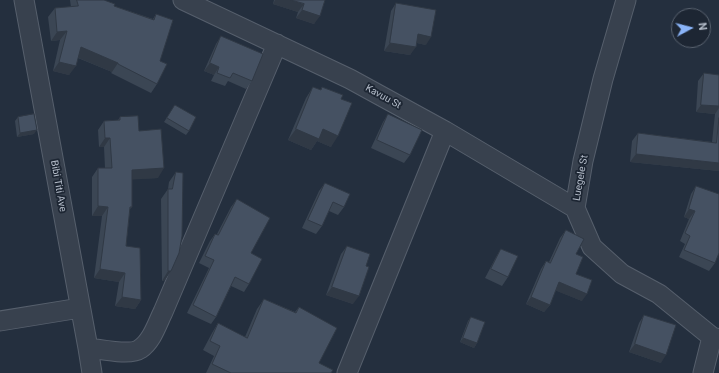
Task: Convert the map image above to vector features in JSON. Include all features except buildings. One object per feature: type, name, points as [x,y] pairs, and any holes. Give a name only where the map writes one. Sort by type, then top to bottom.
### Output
[{"type":"street","name":"Bibi Titi Ave","points":[[24,0],[92,373]]},
{"type":"street","name":"Kavuu St","points":[[183,0],[350,79],[445,132],[575,208]]},
{"type":"street","name":"Luegele St","points":[[626,0],[603,79],[583,160],[575,208],[592,247],[622,274],[659,294],[715,338]]},
{"type":"street","points":[[88,348],[128,352],[140,350],[150,338],[163,312],[277,44]]},
{"type":"street","points":[[347,373],[445,132]]},
{"type":"street","points":[[0,320],[80,308]]},
{"type":"street","points":[[703,373],[715,338]]}]
